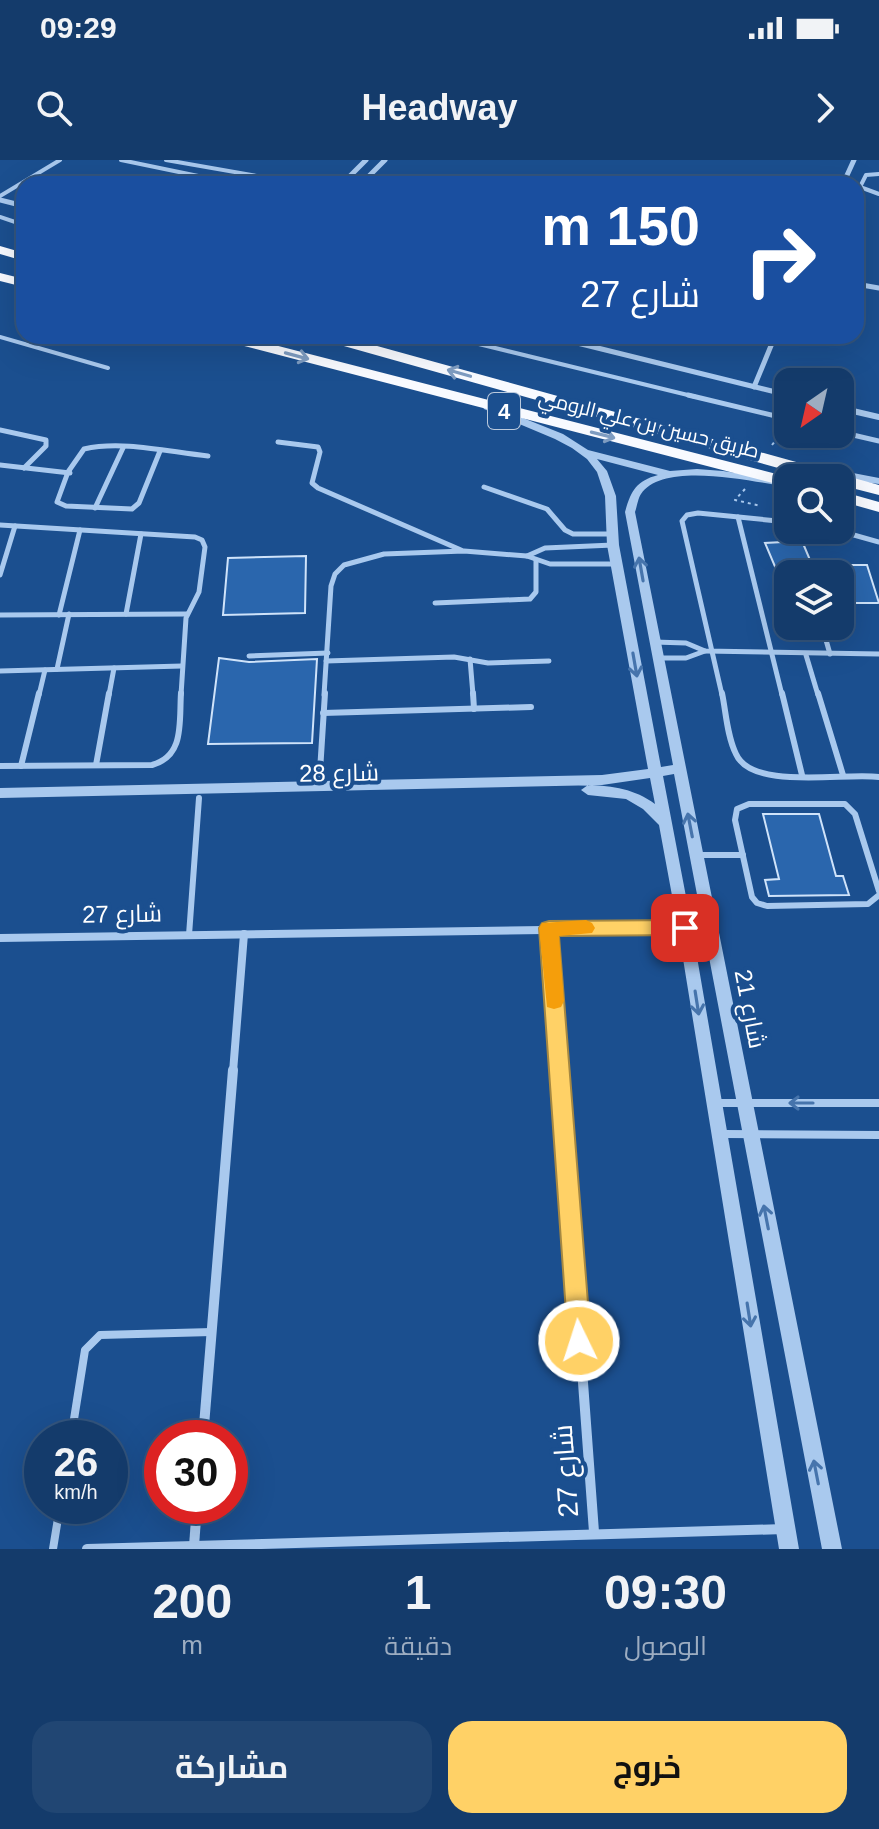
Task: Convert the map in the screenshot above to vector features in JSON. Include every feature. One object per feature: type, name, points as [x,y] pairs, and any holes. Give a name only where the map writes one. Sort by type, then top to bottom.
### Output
[{"type":"highway","name":"طريق حسين بن علي الرومي","points":[[252,344],[774,479]]},
{"type":"highway","name":"طريق حسين بن علي الرومي","points":[[353,344],[782,464]]},
{"type":"highway","points":[[854,484],[879,490]]},
{"type":"highway","points":[[854,500],[879,507]]},
{"type":"street","points":[[350,176],[366,160]]},
{"type":"street","points":[[369,176],[385,160]]},
{"type":"street","points":[[581,344],[774,392]]},
{"type":"street","points":[[754,387],[772,344]]},
{"type":"street","name":"شارع 21","points":[[488,407],[561,437],[584,452],[606,478],[617,564],[685,928],[789,1549]]},
{"type":"street","points":[[854,411],[879,417]]},
{"type":"street","points":[[584,452],[647,471],[671,474],[702,472],[774,481]]},
{"type":"street","points":[[612,533],[620,514],[631,518],[631,506],[636,495],[653,481],[671,474]]},
{"type":"street","points":[[854,476],[879,481]]},
{"type":"street","name":"شارع 21","points":[[631,518],[832,1549]]},
{"type":"street","name":"شارع 28","points":[[0,793],[602,780],[679,769]]},
{"type":"street","name":"شارع 28","points":[[0,801],[607,790],[644,800],[666,825]]},
{"type":"street","name":"شارع 27","points":[[549,928],[594,1532]]},
{"type":"street","name":"شارع 27","points":[[0,938],[685,928]]},
{"type":"street","points":[[205,1420],[244,934]]},
{"type":"street","points":[[194,1546],[196,1524]]},
{"type":"street","name":"شارع 27","points":[[87,1549],[594,1532],[785,1529]]},
{"type":"lane","points":[[35,176],[60,160]]},
{"type":"lane","points":[[121,160],[198,176]]},
{"type":"lane","points":[[166,160],[257,176]]},
{"type":"lane","points":[[185,160],[274,176]]},
{"type":"lane","points":[[24,344],[108,368]]},
{"type":"lane","points":[[479,344],[774,416]]},
{"type":"lane","points":[[0,430],[46,440],[46,446],[24,468]]},
{"type":"lane","points":[[854,435],[879,441]]},
{"type":"lane","points":[[278,442],[318,447],[320,452],[311,478],[318,488],[464,551]]},
{"type":"lane","points":[[160,451],[138,506],[128,510],[66,506],[57,502],[56,498],[85,449],[123,448],[160,451],[208,456]]},
{"type":"lane","points":[[95,508],[123,448]]},
{"type":"lane","points":[[0,465],[70,473]]},
{"type":"lane","points":[[484,487],[547,509],[565,530],[573,534],[612,533]]},
{"type":"lane","points":[[774,521],[692,513],[682,521],[708,651],[736,756],[758,773],[879,777]]},
{"type":"lane","points":[[738,517],[802,775]]},
{"type":"lane","points":[[0,525],[195,537],[204,543],[199,592],[187,614],[177,749],[172,757],[152,765],[0,766]]},
{"type":"lane","points":[[0,575],[15,526]]},
{"type":"lane","points":[[59,615],[80,530]]},
{"type":"lane","points":[[527,556],[545,548],[612,533]]},
{"type":"lane","points":[[126,614],[141,534]]},
{"type":"lane","points":[[854,535],[879,542]]},
{"type":"lane","points":[[319,787],[331,586],[335,574],[344,565],[384,554],[464,551],[527,556],[550,564],[617,564]]},
{"type":"lane","points":[[435,603],[530,599],[536,592],[536,560]]},
{"type":"lane","points":[[57,669],[69,614]]},
{"type":"lane","points":[[0,615],[187,614]]},
{"type":"lane","points":[[826,640],[830,654]]},
{"type":"lane","points":[[656,650],[686,643],[708,651],[879,654]]},
{"type":"lane","points":[[656,650],[686,658],[708,651]]},
{"type":"lane","points":[[249,656],[328,653]]},
{"type":"lane","points":[[806,655],[843,775]]},
{"type":"lane","points":[[326,661],[454,657],[488,663],[549,661]]},
{"type":"lane","points":[[470,659],[474,709]]},
{"type":"lane","points":[[0,671],[182,666]]},
{"type":"lane","points":[[96,765],[114,668]]},
{"type":"lane","points":[[21,766],[45,670]]},
{"type":"lane","points":[[323,713],[531,707]]},
{"type":"lane","points":[[189,935],[199,798]]},
{"type":"lane","points":[[845,804],[855,814],[879,893],[868,904],[762,905],[752,897],[743,855],[735,814],[742,806],[845,804]]},
{"type":"lane","points":[[696,855],[743,855]]},
{"type":"lane","points":[[714,1103],[879,1103]]},
{"type":"lane","points":[[719,1134],[879,1135]]},
{"type":"lane","points":[[74,1420],[85,1350],[100,1335],[212,1332]]},
{"type":"lane","points":[[53,1549],[57,1524]]},
{"type":"path","points":[[735,500],[746,487]]},
{"type":"building","points":[[765,543],[803,544],[810,560],[774,560],[774,564]]},
{"type":"building","points":[[306,556],[305,613],[223,615],[228,558]]},
{"type":"building","points":[[854,565],[867,565],[879,603],[854,603]]},
{"type":"building","points":[[219,658],[249,662],[317,659],[312,743],[208,744]]},
{"type":"building","points":[[763,814],[819,814],[836,876],[843,876],[849,895],[769,896],[765,880],[779,879]]},
{"type":"slow traffic","points":[[554,1001],[549,928],[586,928]]},
{"type":"route","points":[[579,1341],[549,928],[685,928]]}]
